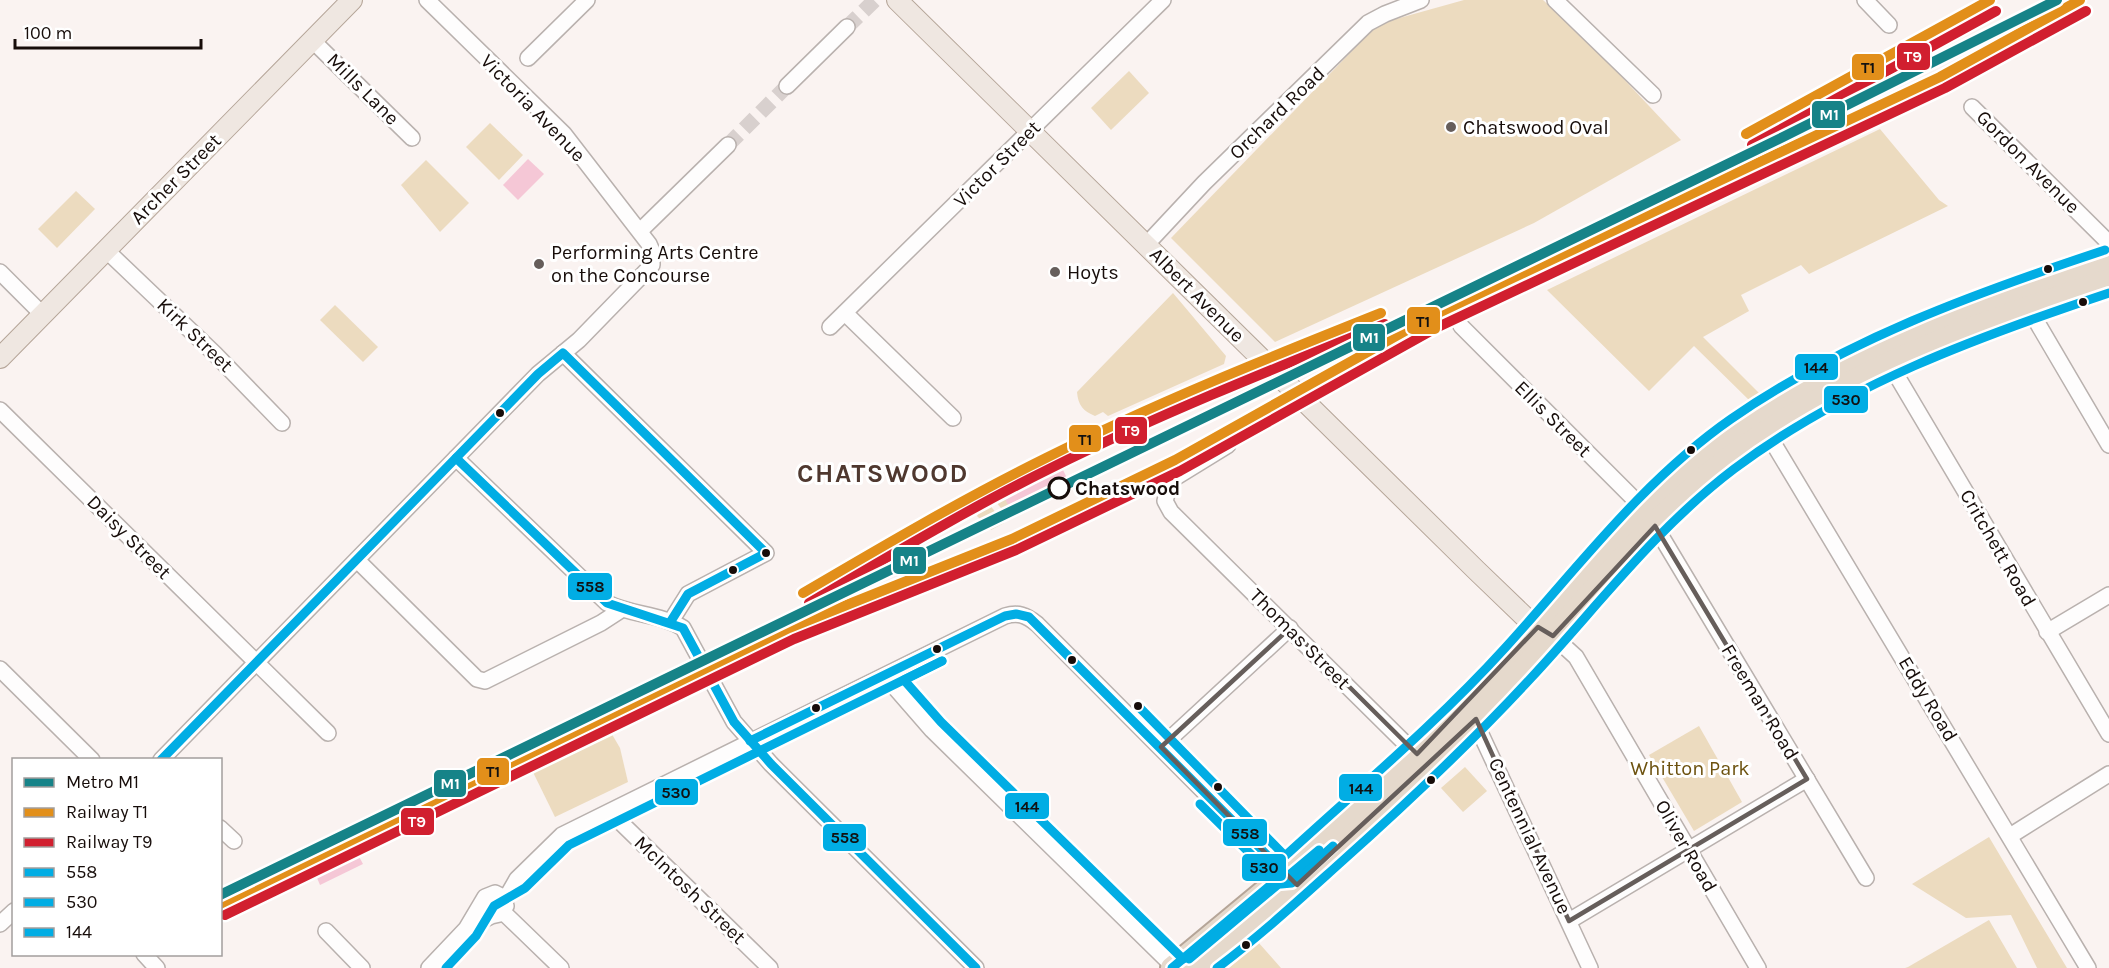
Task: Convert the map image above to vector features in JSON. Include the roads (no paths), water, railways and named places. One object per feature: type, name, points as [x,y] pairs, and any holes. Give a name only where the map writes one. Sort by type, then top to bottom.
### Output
[{"type":"highway","points":[[1206,966],[1291,879],[1423,760],[1471,713],[1650,518],[1736,430],[1870,350],[2020,290],[2109,261]]},
{"type":"highway","points":[[1650,518],[1766,431],[1888,361],[2028,307],[2109,280]]},
{"type":"highway","points":[[1173,968],[1291,879]]},
{"type":"main road","name":"Archer Street","points":[[0,358],[352,0]]},
{"type":"main road","name":"Albert Avenue","points":[[897,0],[1476,570],[1546,632]]},
{"type":"street","name":"Victoria Avenue","points":[[427,0],[564,134],[640,231],[652,251],[649,270],[563,353]]},
{"type":"street","points":[[528,58],[587,0]]},
{"type":"street","name":"Victor Street","points":[[830,327],[1163,0]]},
{"type":"street","name":"Orchard Road","points":[[1146,245],[1204,183],[1368,23],[1421,0]]},
{"type":"street","points":[[1554,0],[1653,95]]},
{"type":"street","points":[[1865,0],[1889,24]]},
{"type":"street","points":[[787,86],[847,27]]},
{"type":"street","name":"Mills Lane","points":[[312,40],[412,138]]},
{"type":"street","name":"Gordon Avenue","points":[[1972,106],[2109,243]]},
{"type":"street","points":[[640,231],[728,145]]},
{"type":"street","name":"Kirk Street","points":[[106,250],[215,354],[282,423]]},
{"type":"street","points":[[0,272],[43,315]]},
{"type":"street","points":[[2028,307],[2109,445]]},
{"type":"street","points":[[845,313],[953,418]]},
{"type":"street","name":"Ellis Street","points":[[1461,326],[1650,518]]},
{"type":"street","points":[[162,758],[358,561],[538,374],[563,353],[766,554],[688,594],[672,621]]},
{"type":"street","name":"Critchett Road","points":[[1888,361],[2109,734]]},
{"type":"street","name":"Daisy Street","points":[[0,410],[328,733]]},
{"type":"street","name":"Eddy Road","points":[[1766,431],[2088,968]]},
{"type":"street","name":"Thomas Street","points":[[1228,445],[1170,483],[1165,501],[1171,512],[1423,760]]},
{"type":"street","points":[[456,458],[606,603],[621,610],[672,621],[683,628],[692,640],[731,718],[750,741],[976,968]]},
{"type":"street","name":"Freeman Road","points":[[1650,518],[1866,878]]},
{"type":"street","points":[[358,561],[477,679],[485,681],[601,623],[621,610]]},
{"type":"street","points":[[2047,632],[2109,595]]},
{"type":"street","points":[[429,968],[466,929],[495,905],[517,879],[562,835],[1005,616],[1016,614],[1029,617],[1037,624],[1291,879]]},
{"type":"street","points":[[1161,747],[1290,628]]},
{"type":"street","name":"Oliver Road","points":[[1546,632],[1564,644],[1576,657],[1758,968]]},
{"type":"street","points":[[0,669],[91,758]]},
{"type":"street","points":[[885,676],[932,730],[1173,968]]},
{"type":"street","name":"Centennial Avenue","points":[[1471,713],[1590,968]]},
{"type":"street","points":[[2010,836],[2109,774]]},
{"type":"street","points":[[1569,921],[1807,779]]},
{"type":"street","name":"McIntosh Street","points":[[610,812],[770,968]]},
{"type":"street","points":[[222,830],[234,841]]},
{"type":"street","points":[[495,905],[561,968]]},
{"type":"street","points":[[0,924],[12,913]]},
{"type":"street","points":[[326,931],[362,968]]},
{"type":"tunnel","points":[[847,27],[875,0]]},
{"type":"tunnel","points":[[728,145],[787,86]]},
{"type":"metro line","name":"M1","points":[[222,894],[1783,137],[2057,0]]},
{"type":"rail line","name":"T1","points":[[1746,134],[1990,0]]},
{"type":"rail line","name":"T1","points":[[222,903],[789,628],[1012,539],[1175,460],[1432,316],[1940,77],[2080,0]]},
{"type":"rail line","name":"T9","points":[[1752,145],[1996,11]]},
{"type":"rail line","name":"T9","points":[[225,915],[794,639],[1016,550],[1180,471],[1438,327],[1945,88],[2086,11]]},
{"type":"rail line","name":"T1","points":[[803,593],[954,506],[1128,418],[1381,313]]},
{"type":"rail line","name":"T9","points":[[809,603],[959,516],[1092,448],[1259,375],[1385,324]]},
{"type":"place","name":"Chatswood Oval","points":[[1451,127]]},
{"type":"place","name":"Performing Arts Centre on the Concourse","points":[[539,264]]},
{"type":"place","name":"Hoyts","points":[[1055,272]]},
{"type":"place","name":"Chatswood","points":[[1059,488]]},
{"type":"district","name":"CHATSWOOD","points":[[883,473]]},
{"type":"park label","name":"Whitton Park","points":[[1690,768]]}]
